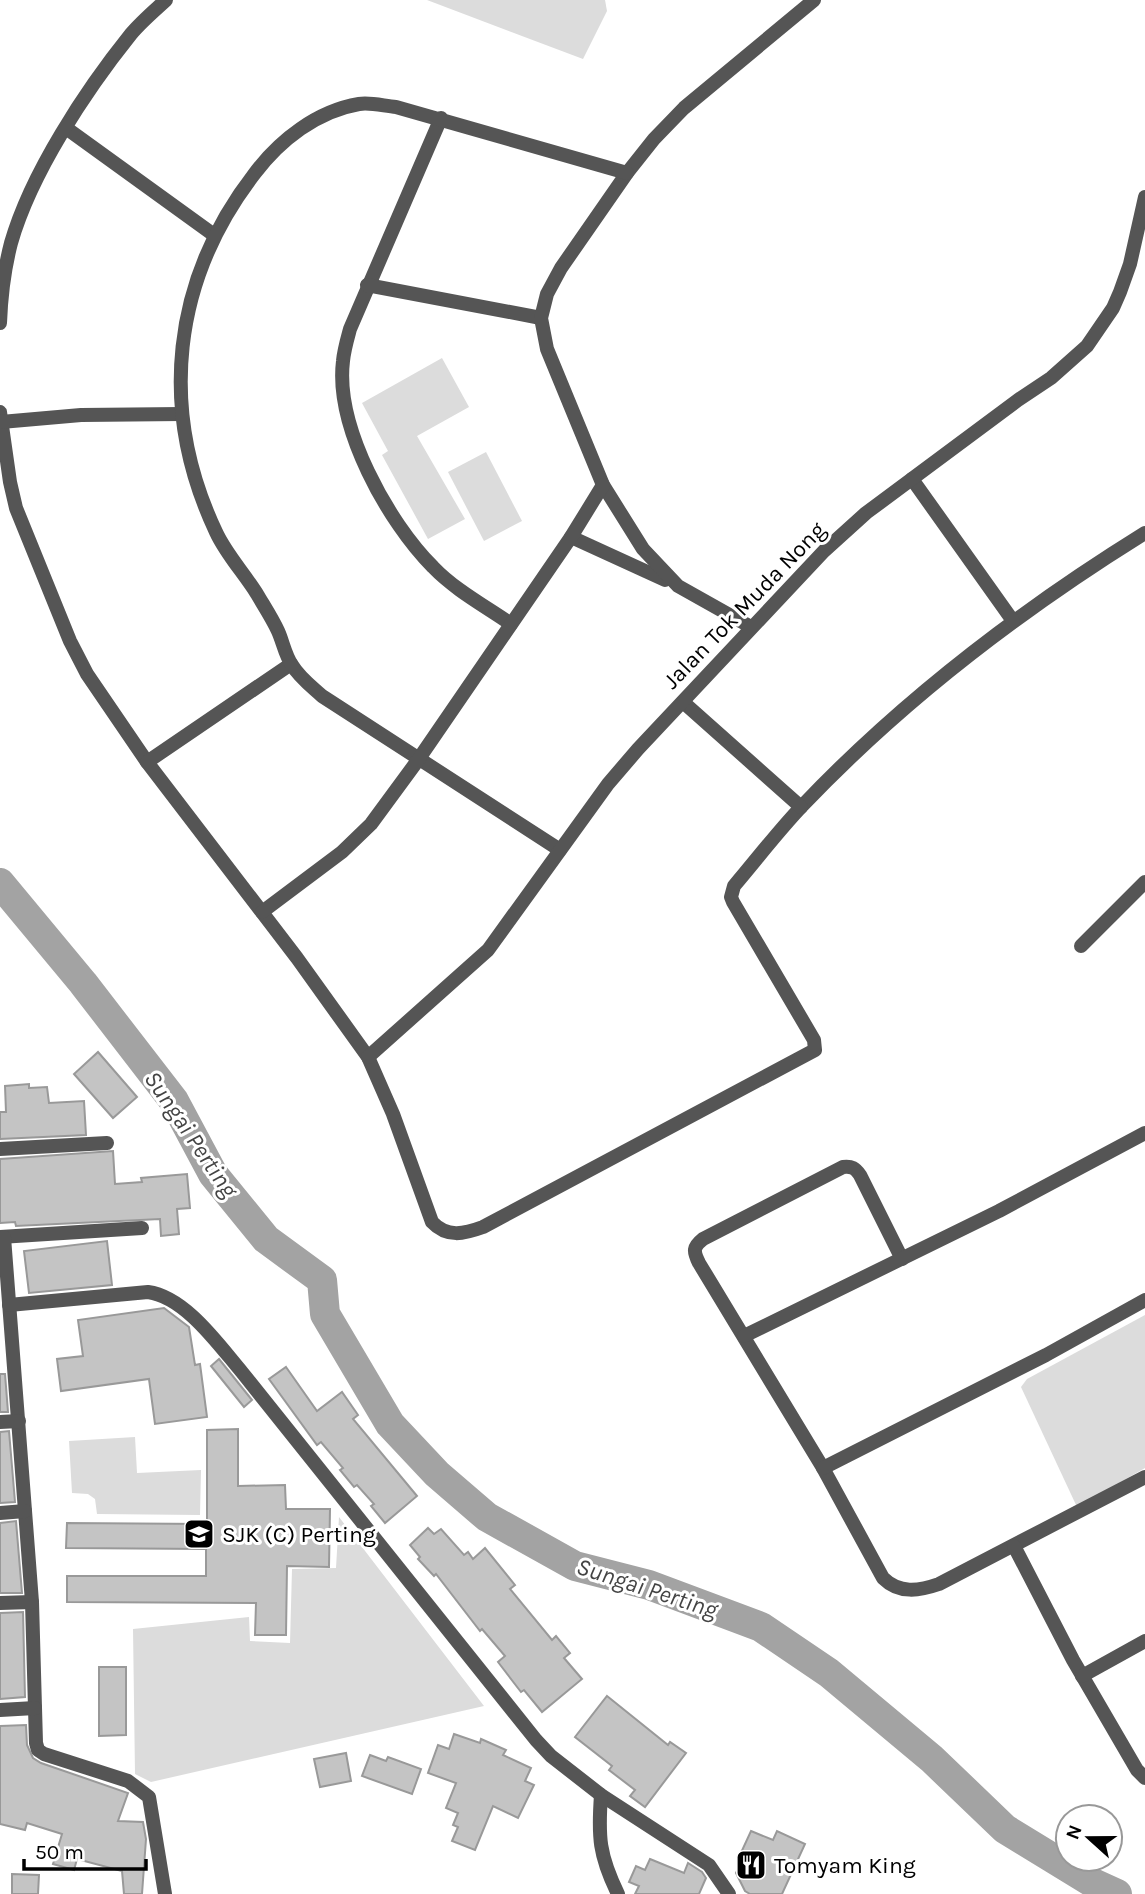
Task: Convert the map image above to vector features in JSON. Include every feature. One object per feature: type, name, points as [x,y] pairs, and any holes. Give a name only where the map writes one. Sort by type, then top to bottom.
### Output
[{"type":"street","points":[[0,323],[3,282],[12,242],[27,200],[66,128],[133,32],[166,0]]},
{"type":"street","points":[[678,586],[643,549],[603,485],[547,349],[541,318],[547,294],[561,268],[626,173],[684,108],[814,0]]},
{"type":"street","points":[[559,850],[418,760],[322,695],[301,677],[291,664],[277,629],[246,576],[217,534],[193,469],[182,414],[180,361],[186,315],[197,278],[214,235],[234,199],[282,142],[334,110],[362,103],[396,107],[442,118],[626,173]]},
{"type":"street","points":[[442,118],[349,329],[343,363],[344,390],[358,450],[395,518],[434,568],[511,624]]},
{"type":"street","points":[[66,128],[214,235]]},
{"type":"street","name":"Jalan Tok Muda Nong","points":[[368,1057],[488,950],[608,784],[824,551],[866,513],[1018,400],[1051,379],[1087,346],[1113,308],[1120,292],[1130,264],[1145,197]]},
{"type":"street","points":[[367,285],[541,318]]},
{"type":"street","points":[[182,414],[1,417],[16,508],[65,629],[87,674],[147,762],[262,912],[368,1057],[393,1114],[432,1222],[453,1234],[469,1233],[483,1227],[657,1132],[813,1052],[816,1047],[814,1040],[732,897],[734,886],[801,807],[911,701],[1013,621],[1145,533]]},
{"type":"street","points":[[912,479],[1013,621]]},
{"type":"street","points":[[262,912],[357,839],[371,824],[571,537],[603,485]]},
{"type":"street","points":[[571,537],[678,586],[751,627]]},
{"type":"street","points":[[147,762],[291,664]]},
{"type":"street","points":[[683,702],[801,807]]},
{"type":"street","points":[[1081,946],[1145,881]]},
{"type":"street","points":[[744,1336],[999,1211],[1145,1133]]},
{"type":"street","points":[[0,1149],[107,1143]]},
{"type":"street","points":[[902,1259],[856,1169],[850,1166],[843,1167],[703,1239],[695,1246],[694,1251],[822,1468],[883,1578],[899,1589],[926,1588],[939,1584],[1145,1477]]},
{"type":"street","points":[[142,1228],[2,1237],[9,1305],[6,1331],[19,1421],[32,1602],[38,1750],[128,1781],[149,1797],[165,1894]]},
{"type":"street","points":[[9,1305],[148,1292],[164,1296],[189,1314],[241,1371],[536,1740],[551,1756],[601,1795],[709,1864],[729,1894]]},
{"type":"street","points":[[822,1468],[1046,1354],[1145,1300]]},
{"type":"street","points":[[0,1422],[19,1421]]},
{"type":"street","points":[[0,1513],[25,1511]]},
{"type":"street","points":[[1013,1546],[1082,1676],[1137,1770],[1145,1778]]},
{"type":"street","points":[[0,1603],[32,1602]]},
{"type":"street","points":[[1082,1676],[1145,1641]]},
{"type":"street","points":[[0,1710],[35,1708]]},
{"type":"street","points":[[601,1795],[598,1834],[607,1871],[618,1894]]},
{"type":"shaded area","points":[[427,0],[605,0],[607,11],[583,59]]},
{"type":"shaded area","points":[[442,358],[469,407],[417,436],[465,519],[428,539],[382,455],[388,451],[362,403]]},
{"type":"shaded area","points":[[486,452],[522,521],[484,541],[448,472]]},
{"type":"shaded area","points":[[1145,1315],[1145,1468],[1077,1507],[1021,1387],[1027,1379]]},
{"type":"shaded area","points":[[135,1437],[137,1473],[201,1470],[200,1515],[97,1514],[95,1499],[88,1494],[72,1493],[69,1441]]},
{"type":"shaded area","points":[[339,1517],[484,1706],[151,1782],[135,1774],[133,1629],[249,1617],[250,1641],[290,1643],[292,1569],[336,1568]]},
{"type":"building","points":[[98,1052],[137,1097],[113,1118],[74,1074]]},
{"type":"building","points":[[29,1084],[29,1088],[47,1087],[49,1103],[84,1101],[86,1135],[0,1139],[0,1112],[6,1112],[5,1086]]},
{"type":"building","points":[[113,1151],[115,1184],[142,1182],[141,1178],[187,1174],[190,1208],[177,1209],[179,1234],[161,1236],[160,1219],[16,1226],[15,1222],[0,1223],[0,1159]]},
{"type":"building","points":[[107,1241],[112,1285],[29,1293],[24,1251]]},
{"type":"building","points":[[164,1308],[189,1327],[195,1365],[200,1364],[207,1417],[155,1424],[149,1379],[61,1391],[57,1359],[83,1356],[78,1320]]},
{"type":"building","points":[[219,1359],[252,1400],[244,1407],[211,1366]]},
{"type":"building","points":[[286,1367],[317,1411],[342,1392],[358,1415],[353,1419],[417,1496],[385,1523],[371,1506],[374,1504],[357,1485],[354,1487],[340,1470],[343,1468],[321,1442],[317,1445],[269,1379]]},
{"type":"building","points":[[0,1374],[5,1374],[8,1412],[0,1412]]},
{"type":"building","points":[[238,1429],[238,1486],[285,1485],[286,1509],[330,1509],[329,1567],[287,1566],[286,1635],[255,1635],[256,1603],[67,1602],[67,1576],[206,1576],[206,1549],[66,1548],[67,1523],[207,1524],[207,1430]]},
{"type":"building","points":[[9,1431],[15,1502],[0,1503],[0,1432]]},
{"type":"building","points":[[16,1521],[22,1593],[0,1593],[0,1523]]},
{"type":"building","points":[[428,1528],[434,1534],[441,1529],[464,1555],[468,1552],[473,1559],[485,1548],[515,1585],[510,1589],[552,1640],[556,1636],[570,1653],[564,1658],[582,1679],[542,1712],[524,1690],[521,1692],[498,1662],[505,1656],[482,1629],[480,1631],[436,1574],[434,1576],[418,1559],[420,1557],[410,1545]]},
{"type":"building","points":[[23,1612],[25,1697],[0,1699],[0,1613]]},
{"type":"building","points":[[99,1667],[126,1667],[126,1735],[99,1736]]},
{"type":"building","points":[[607,1696],[668,1745],[670,1742],[686,1753],[645,1807],[630,1796],[635,1790],[609,1770],[612,1766],[575,1737]]},
{"type":"building","points":[[26,1725],[27,1745],[33,1758],[128,1793],[118,1821],[143,1822],[146,1839],[142,1894],[124,1894],[122,1871],[77,1859],[74,1870],[53,1864],[62,1834],[27,1823],[25,1830],[0,1824],[0,1726]]},
{"type":"building","points":[[454,1734],[480,1743],[481,1739],[506,1750],[503,1755],[531,1768],[525,1781],[534,1785],[518,1818],[493,1806],[475,1850],[452,1841],[458,1827],[453,1825],[458,1813],[446,1808],[456,1783],[428,1773],[438,1745],[449,1749]]},
{"type":"building","points":[[346,1753],[351,1781],[320,1787],[314,1759]]},
{"type":"building","points":[[370,1755],[386,1761],[388,1757],[421,1769],[412,1794],[362,1776]]},
{"type":"building","points":[[751,1831],[773,1840],[777,1831],[805,1844],[782,1894],[750,1894],[745,1891],[736,1873],[743,1859],[739,1857]]},
{"type":"building","points":[[650,1859],[684,1873],[688,1863],[702,1872],[706,1878],[699,1894],[635,1894],[639,1886],[629,1882],[636,1866],[645,1870]]},
{"type":"building","points":[[12,1874],[39,1875],[38,1894],[12,1894]]},
{"type":"waterway","name":"Sungai Perting","points":[[0,883],[83,983],[174,1101],[213,1174],[266,1239],[322,1280],[325,1314],[390,1424],[437,1474],[487,1517],[575,1566],[649,1585],[761,1627],[829,1673],[932,1759],[1005,1829],[1095,1884],[1117,1894]]},
{"type":"place","name":"SJK (C) Perting","points":[[199,1534]]},
{"type":"place","name":"Tomyam King","points":[[751,1865]]}]
